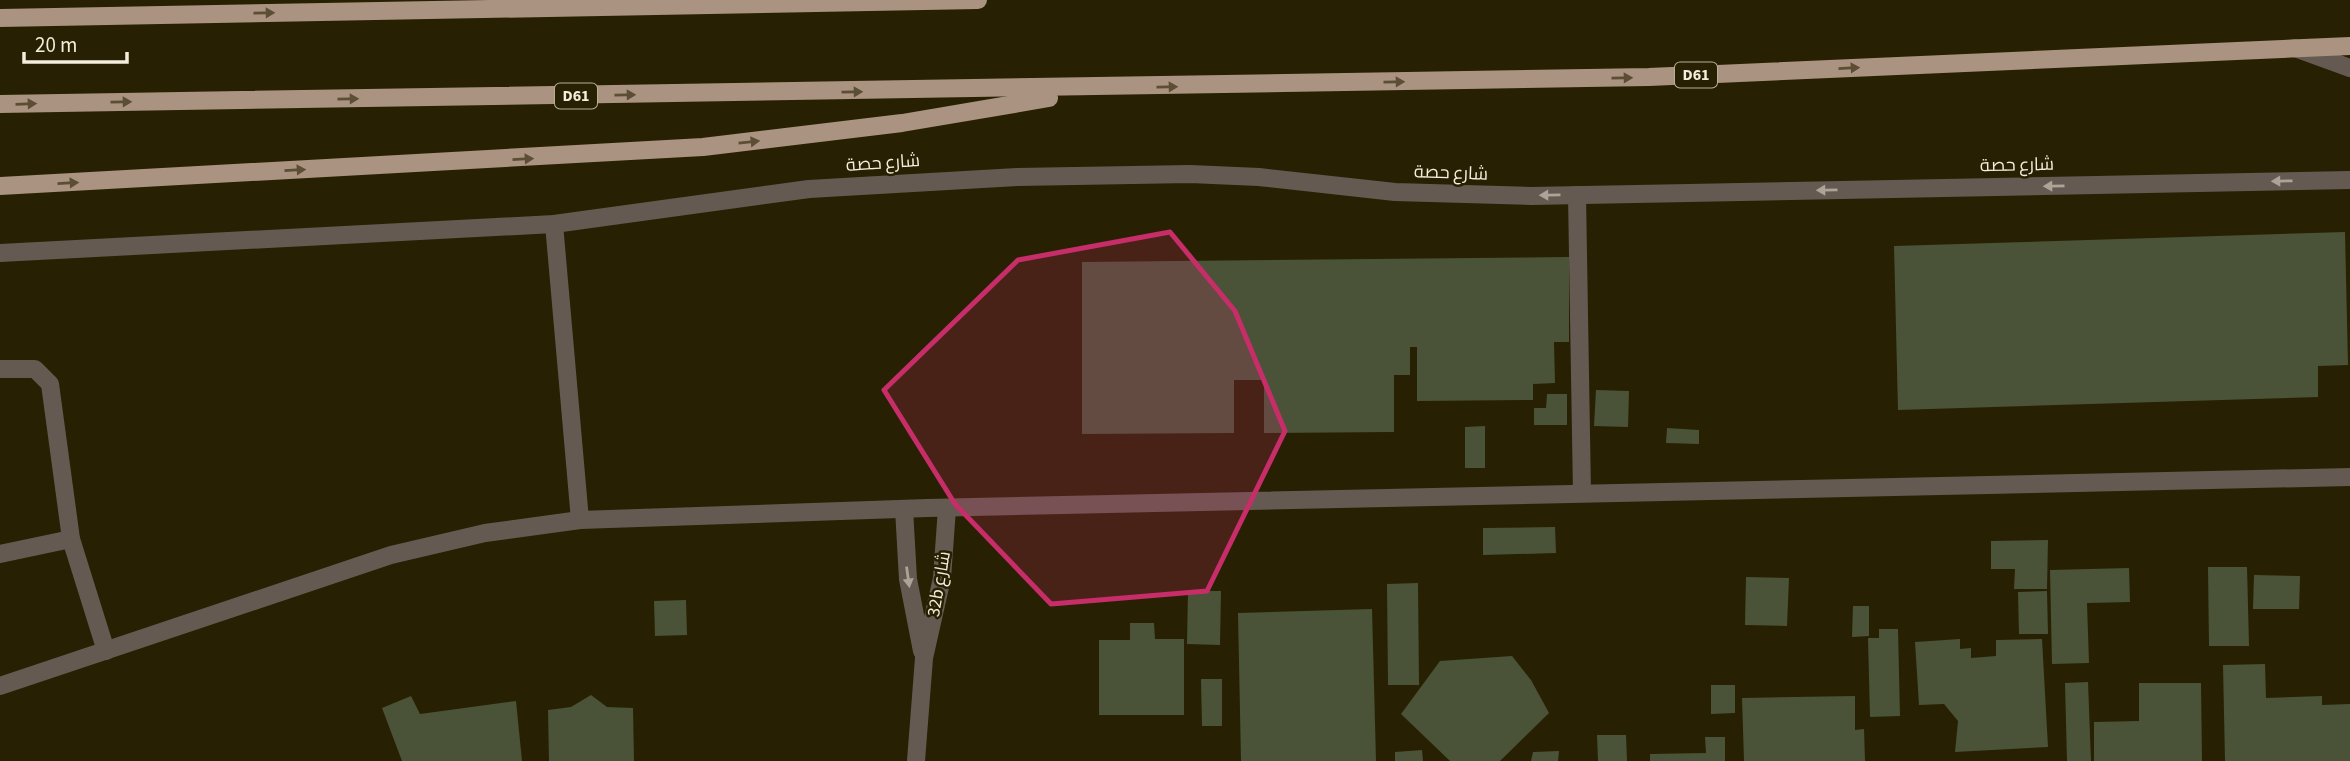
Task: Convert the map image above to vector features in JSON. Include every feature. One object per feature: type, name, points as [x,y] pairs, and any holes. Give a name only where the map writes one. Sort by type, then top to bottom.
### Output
[{"type":"main road","points":[[0,18],[978,0]]},
{"type":"main road","name":"D61","points":[[0,104],[1099,89],[1649,77],[2292,46],[2350,46]]},
{"type":"main road","points":[[0,186],[703,147],[902,122],[1099,89]]},
{"type":"street","points":[[2292,46],[2350,68]]},
{"type":"street","name":"شارع حصة","points":[[0,253],[554,224],[809,189],[1017,177],[1190,174],[1259,177],[1395,192],[1577,195],[2350,180]]},
{"type":"street","points":[[1577,195],[1582,493]]},
{"type":"street","points":[[554,224],[580,520]]},
{"type":"street","points":[[0,369],[35,369],[50,384],[71,540],[106,651]]},
{"type":"street","points":[[0,686],[391,555],[485,533],[580,520],[904,509],[2350,477]]},
{"type":"street","name":"32b شارع","points":[[916,761],[924,658],[942,578],[947,508]]},
{"type":"street","name":"32b شارع","points":[[904,509],[908,579],[924,658]]},
{"type":"street","points":[[0,554],[71,540]]},
{"type":"highlighted area","points":[[1170,232],[1235,311],[1285,431],[1207,591],[1051,604],[955,504],[884,390],[1018,260]]},
{"type":"building","points":[[2345,232],[2348,365],[2318,366],[2318,397],[1898,410],[1894,246]]},
{"type":"building","points":[[1569,257],[1569,342],[1554,342],[1555,383],[1533,384],[1533,400],[1417,401],[1417,347],[1410,347],[1410,375],[1394,375],[1394,432],[1264,433],[1264,380],[1234,380],[1234,433],[1082,434],[1082,262]]},
{"type":"building","points":[[1596,390],[1629,391],[1628,427],[1594,426]]},
{"type":"building","points":[[1547,394],[1567,394],[1567,425],[1534,425],[1534,408],[1546,408]]},
{"type":"building","points":[[1485,426],[1485,468],[1465,468],[1465,427]]},
{"type":"building","points":[[1667,428],[1699,430],[1699,444],[1666,443]]},
{"type":"building","points":[[1555,527],[1556,553],[1483,555],[1483,528]]},
{"type":"building","points":[[2048,540],[2047,589],[2014,589],[2015,569],[1991,569],[1991,541]]},
{"type":"building","points":[[2208,567],[2247,567],[2249,646],[2209,646]]},
{"type":"building","points":[[2129,568],[2130,602],[2087,603],[2089,663],[2052,664],[2050,570]]},
{"type":"building","points":[[2254,575],[2300,576],[2299,609],[2253,609]]},
{"type":"building","points":[[1746,577],[1789,578],[1787,626],[1745,625]]},
{"type":"building","points":[[1418,583],[1419,685],[1388,685],[1387,584]]},
{"type":"building","points":[[1188,591],[1221,591],[1220,645],[1187,644]]},
{"type":"building","points":[[2047,591],[2048,634],[2019,634],[2018,592]]},
{"type":"building","points":[[686,600],[687,635],[655,636],[654,601]]},
{"type":"building","points":[[1853,606],[1869,606],[1869,636],[1852,637]]},
{"type":"building","points":[[1372,609],[1376,761],[1241,761],[1238,613]]},
{"type":"building","points":[[1130,623],[1154,623],[1155,639],[1184,639],[1184,715],[1099,715],[1099,640],[1130,640]]},
{"type":"building","points":[[1879,629],[1898,629],[1900,716],[1870,717],[1868,638],[1879,638]]},
{"type":"building","points":[[1960,639],[1960,649],[1971,648],[1971,658],[1996,656],[1996,640],[2042,639],[2048,747],[1955,752],[1958,721],[1944,704],[1919,705],[1915,642]]},
{"type":"building","points":[[1512,656],[1531,680],[1549,713],[1500,761],[1450,761],[1401,714],[1440,661]]},
{"type":"building","points":[[2265,664],[2266,698],[2322,696],[2322,705],[2350,704],[2350,761],[2225,761],[2223,665]]},
{"type":"building","points":[[1201,679],[1222,679],[1222,726],[1202,726]]},
{"type":"building","points":[[2088,682],[2091,761],[2067,761],[2065,683]]},
{"type":"building","points":[[2139,683],[2201,683],[2202,761],[2094,761],[2094,722],[2139,721]]},
{"type":"building","points":[[1711,685],[1735,685],[1735,713],[1711,714]]},
{"type":"building","points":[[591,695],[607,707],[633,708],[634,761],[549,761],[548,710],[571,707]]},
{"type":"building","points":[[411,696],[420,714],[516,701],[522,761],[402,761],[382,708]]},
{"type":"building","points":[[1855,696],[1855,730],[1864,729],[1865,761],[1744,761],[1742,698]]},
{"type":"building","points":[[1597,735],[1626,735],[1627,761],[1598,761]]},
{"type":"building","points":[[1705,737],[1725,737],[1725,761],[1650,761],[1650,754],[1706,753]]},
{"type":"building","points":[[1422,750],[1423,761],[1395,761],[1395,752]]},
{"type":"building","points":[[1559,751],[1558,761],[1531,761],[1533,752]]}]
